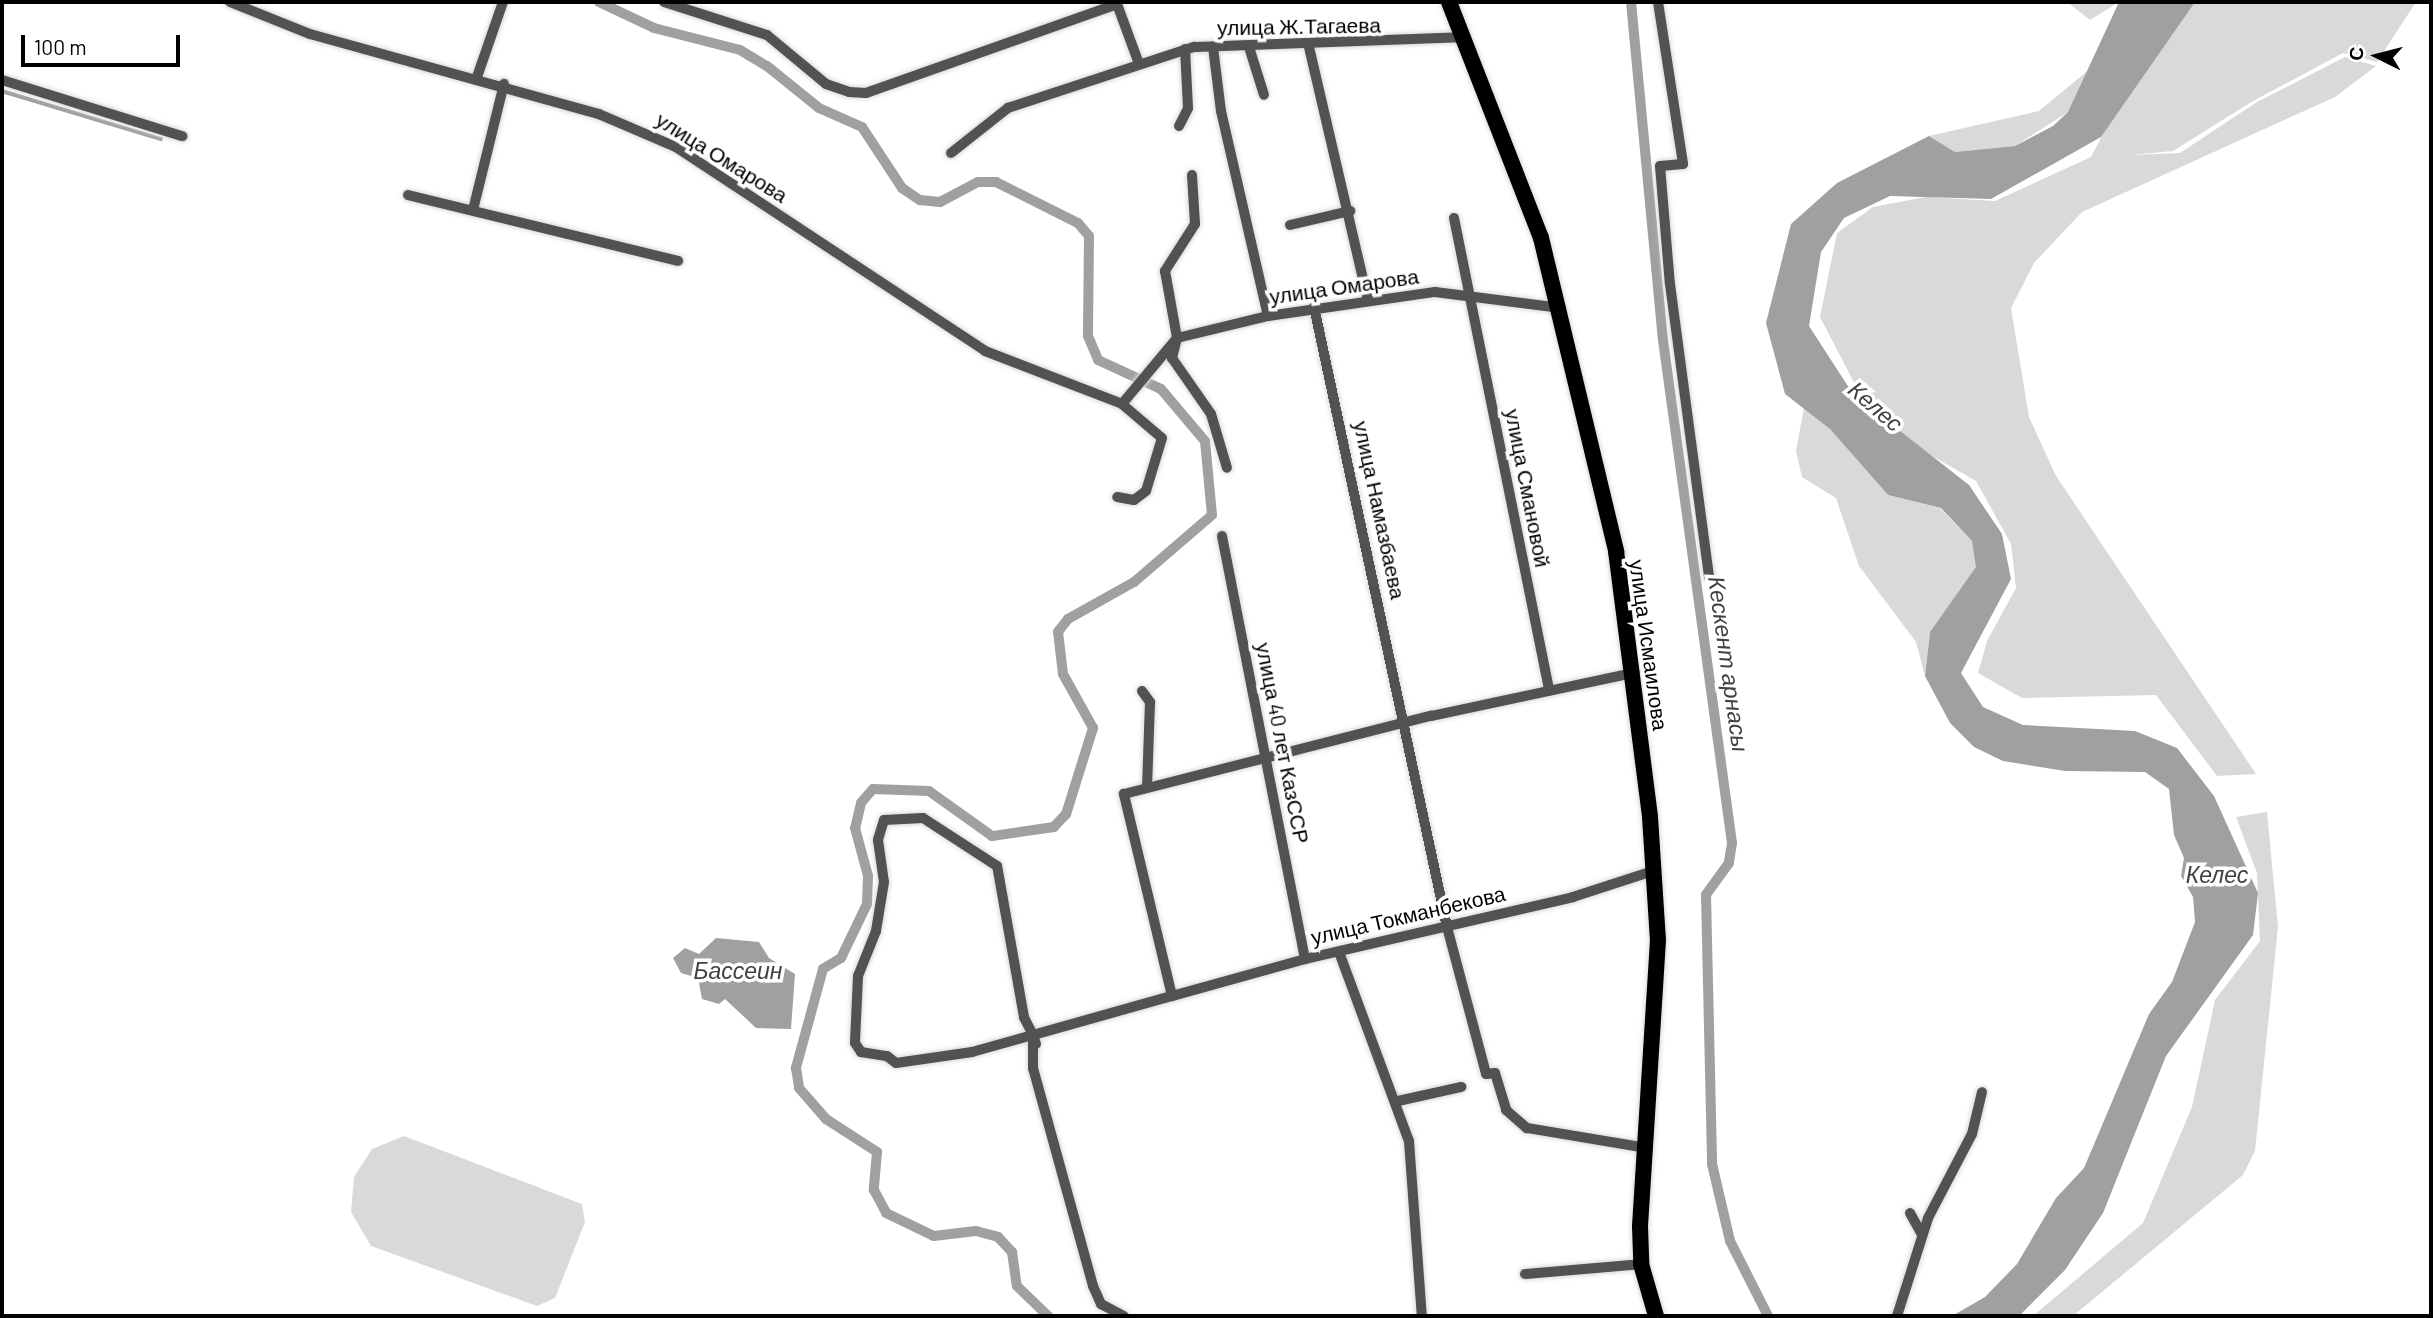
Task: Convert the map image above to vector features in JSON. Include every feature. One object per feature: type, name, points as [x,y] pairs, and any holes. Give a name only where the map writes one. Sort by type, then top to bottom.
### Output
[{"type":"main road","name":"улица Исмаилова","points":[[1449,2],[1541,238],[1561,308],[1616,551],[1633,673],[1653,871],[1657,1000],[1641,1265],[1656,1316]]},
{"type":"street","name":"улица Омарова","points":[[230,2],[310,34],[504,84],[621,122],[676,147],[985,351],[1122,404],[1162,438],[1146,491],[1134,500],[1117,497]]},
{"type":"street","points":[[477,78],[503,2]]},
{"type":"street","points":[[664,2],[767,35],[826,84],[849,92],[866,93],[1117,4],[1138,61]]},
{"type":"street","points":[[1658,2],[1683,164],[1660,166],[1670,284],[1709,577]]},
{"type":"street","name":"улица Ж.Тагаева","points":[[951,153],[1008,108],[1138,61],[1185,49],[1309,47],[1462,37]]},
{"type":"street","points":[[1213,47],[1221,111],[1268,316]]},
{"type":"street","points":[[1249,47],[1264,95]]},
{"type":"street","points":[[1309,47],[1350,211],[1368,300]]},
{"type":"street","points":[[1179,126],[1188,108],[1185,49]]},
{"type":"street","points":[[2,80],[182,136]]},
{"type":"street","points":[[473,211],[504,84]]},
{"type":"street","points":[[1192,175],[1195,225],[1165,271],[1177,338],[1174,367],[1211,414],[1227,468]]},
{"type":"street","points":[[408,195],[618,251],[678,261]]},
{"type":"street","points":[[1290,225],[1350,211]]},
{"type":"street","name":"улица Смановой","points":[[1454,218],[1549,691]]},
{"type":"street","name":"улица Омарова","points":[[1177,338],[1268,316],[1368,300],[1470,293],[1561,308]]},
{"type":"street","name":"улица Намазбаева","points":[[1314,307],[1407,722],[1447,927],[1486,1074],[1495,1073],[1506,1110],[1527,1128],[1646,1148]]},
{"type":"street","points":[[1122,404],[1144,373],[1177,338]]},
{"type":"street","name":"улица 40 лет КазССР","points":[[1222,536],[1268,758],[1305,959]]},
{"type":"street","points":[[1172,996],[1124,794],[1407,722],[1633,673]]},
{"type":"street","points":[[1142,691],[1150,702],[1147,788]]},
{"type":"street","name":"улица Токманбекова","points":[[1124,1316],[1101,1304],[1093,1286],[1032,1068],[1035,1039],[993,860],[923,818],[884,820],[878,840],[884,882],[876,931],[858,976],[858,1050],[895,1063],[1035,1039],[1172,996],[1305,959],[1447,927],[1653,871]]},
{"type":"street","points":[[1339,952],[1398,1101],[1409,1141],[1422,1316]]},
{"type":"street","points":[[1398,1101],[1461,1087]]},
{"type":"street","points":[[1897,1316],[1922,1235],[1966,1150],[1982,1092]]},
{"type":"street","points":[[1910,1213],[1922,1235]]},
{"type":"street","points":[[1525,1274],[1641,1265]]},
{"type":"shaded area","points":[[2067,2],[2119,2],[2090,20]]},
{"type":"shaded area","points":[[2184,2],[2416,2],[2377,62],[2343,53],[2253,101],[2173,151],[2130,155],[2180,153],[2257,102],[2345,57],[2376,66],[2335,97],[2082,212],[2034,263],[2011,308],[2029,417],[2056,476],[2256,774],[2217,776],[2156,695],[2022,698],[1978,673],[1987,641],[2016,588],[2011,544],[1976,481],[1918,448],[1859,392],[1820,317],[1837,233],[1873,207],[1926,197],[1995,201],[2091,157],[2160,25]]},
{"type":"shaded area","points":[[2091,68],[2068,112],[2015,146],[1955,152],[1929,136],[2039,111]]},
{"type":"shaded area","points":[[1804,408],[1830,429],[1888,495],[1940,508],[1972,541],[1977,567],[1930,632],[1925,676],[1916,642],[1859,566],[1836,498],[1802,477],[1796,451]]},
{"type":"shaded area","points":[[2267,812],[2278,927],[2255,1151],[2243,1175],[2073,1316],[2033,1316],[2143,1223],[2192,1107],[2215,1000],[2260,941],[2257,873],[2236,817]]},
{"type":"shaded area","points":[[404,1136],[582,1204],[585,1222],[555,1298],[537,1306],[371,1246],[351,1212],[354,1177],[372,1149]]},
{"type":"water","name":"Келес","points":[[2119,2],[2195,2],[2101,137],[1991,199],[1890,196],[1844,218],[1821,252],[1809,326],[1853,394],[1969,485],[2002,534],[2011,579],[1961,673],[1983,707],[2023,725],[2135,731],[2177,748],[2214,796],[2258,893],[2253,935],[2166,1056],[2103,1213],[2065,1270],[2019,1316],[1952,1316],[1985,1297],[2017,1264],[2056,1198],[2084,1168],[2149,1014],[2172,982],[2195,922],[2193,897],[2181,876],[2184,858],[2174,835],[2169,789],[2145,772],[2065,771],[2003,761],[1974,747],[1950,723],[1925,676],[1930,632],[1976,567],[1972,541],[1941,508],[1888,495],[1830,429],[1785,394],[1766,323],[1791,224],[1837,183],[1929,136],[1955,152],[2015,146],[2053,126],[2068,112]]},
{"type":"water","name":"Бассеин","points":[[716,938],[759,942],[769,958],[795,974],[791,1029],[756,1028],[725,999],[719,1004],[702,999],[698,978],[681,973],[673,958],[685,948],[699,954]]},
{"type":"waterway","points":[[599,2],[654,28],[740,50],[767,66],[819,108],[862,127],[902,188],[920,200],[940,202],[978,182],[996,182],[1078,223],[1089,236],[1088,336],[1098,360],[1161,389],[1205,441],[1212,515],[1134,582],[1068,619],[1058,632],[1063,674],[1093,728],[1066,814],[1054,827],[992,836],[929,791],[873,789],[861,803],[855,828],[868,876],[867,904],[841,958],[823,969],[796,1068],[799,1088],[826,1119],[877,1152],[874,1190],[886,1213],[934,1236],[976,1231],[998,1237],[1012,1252],[1017,1286],[1048,1316]]},
{"type":"waterway","name":"Кескент арнасы","points":[[1631,2],[1663,340],[1732,843],[1729,863],[1706,895],[1712,1164],[1730,1241],[1768,1316]]},
{"type":"waterway","points":[[2,91],[161,139]]}]
